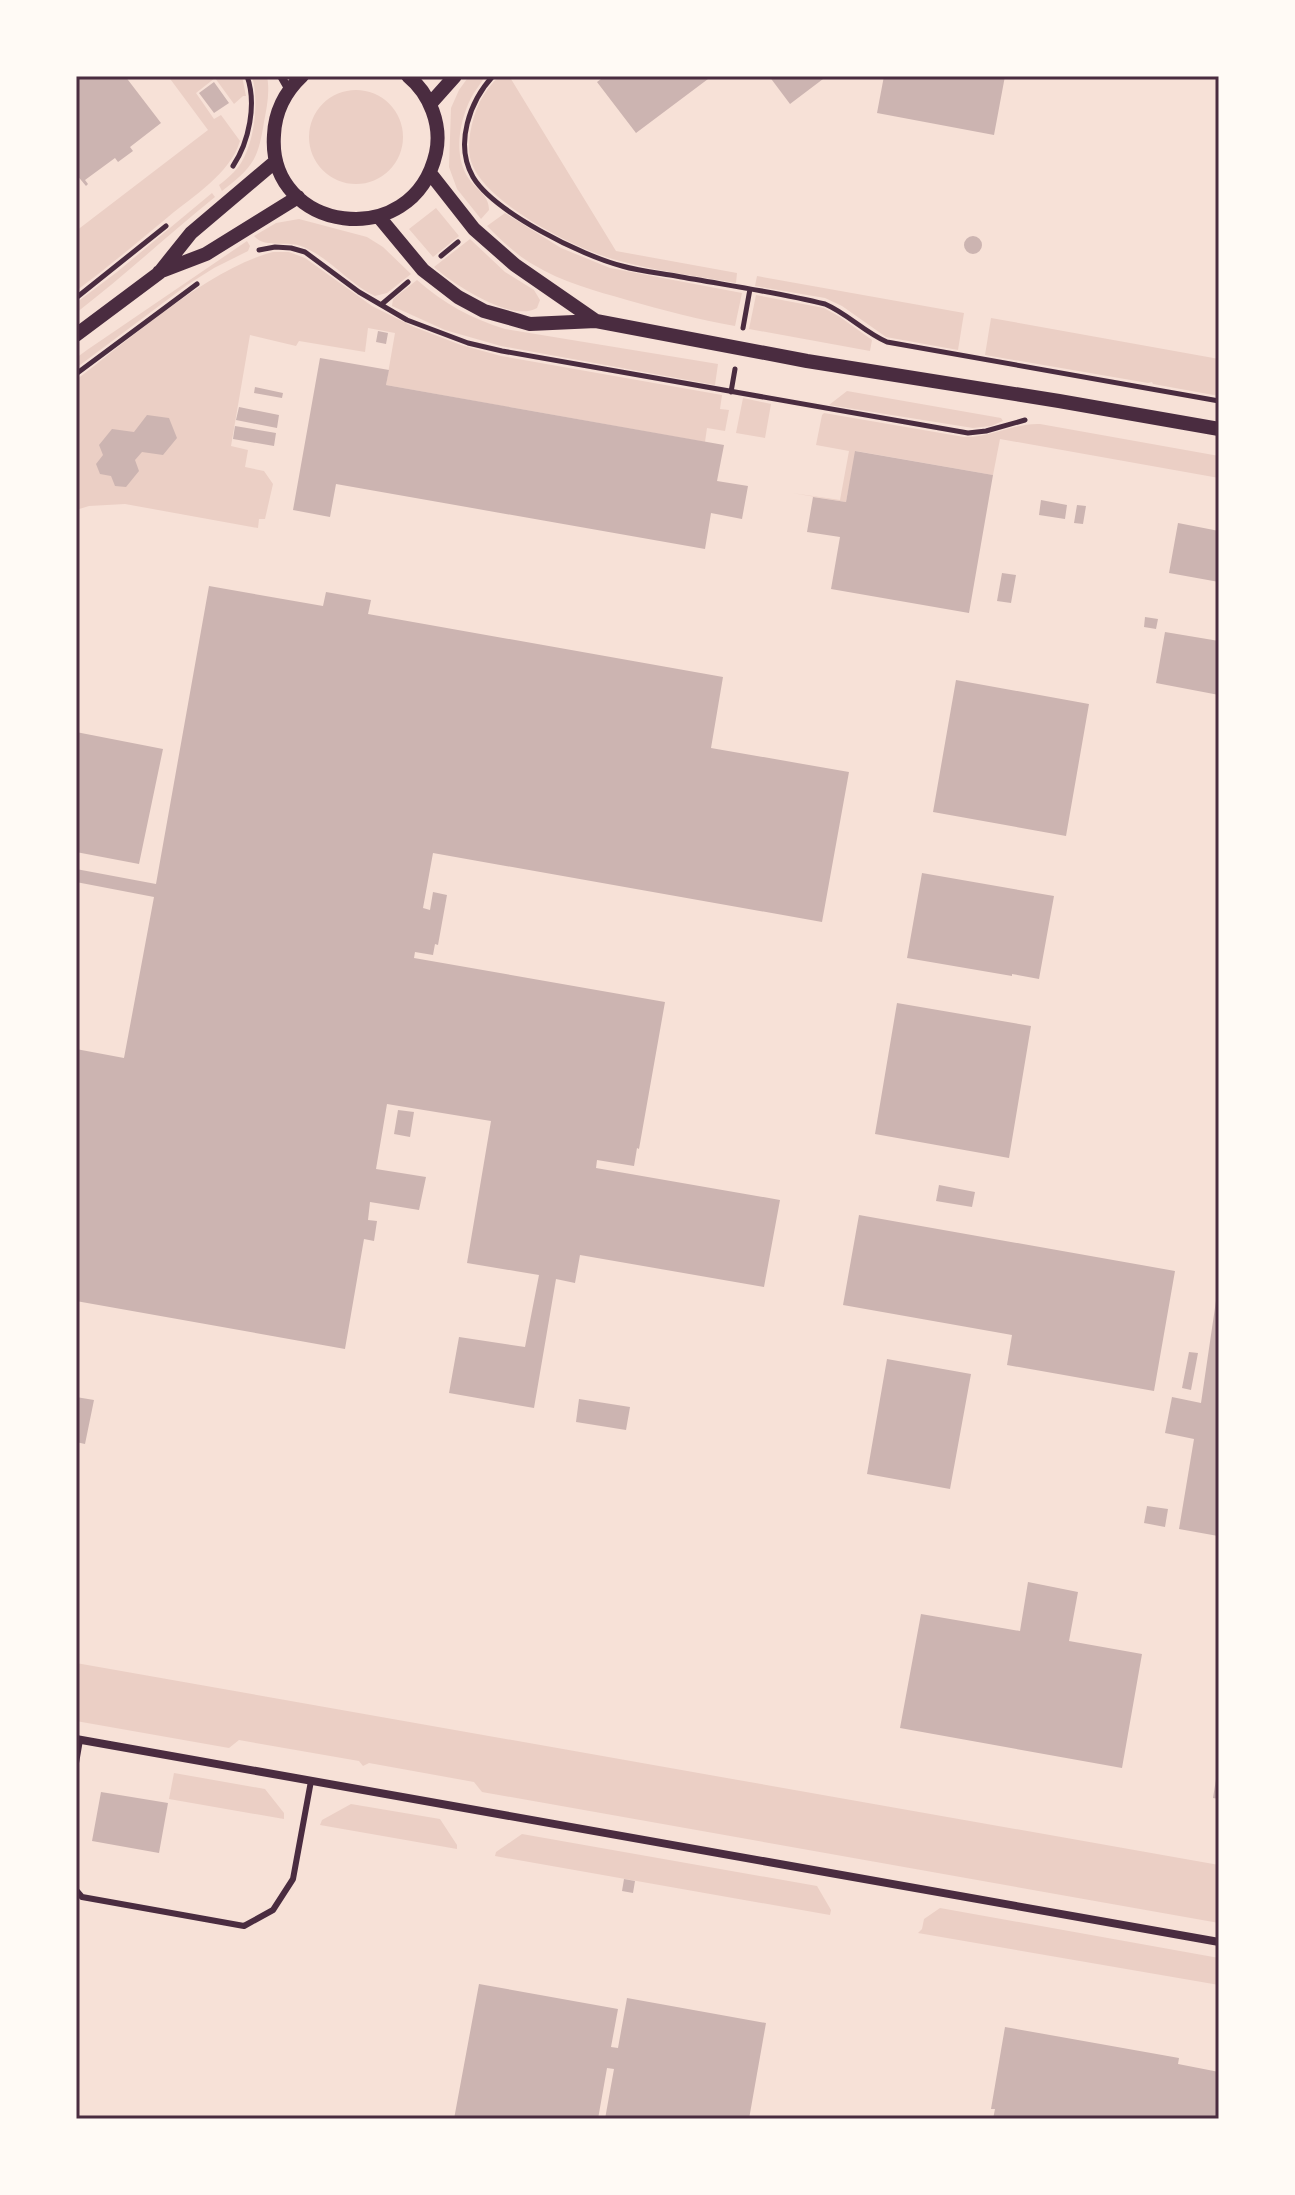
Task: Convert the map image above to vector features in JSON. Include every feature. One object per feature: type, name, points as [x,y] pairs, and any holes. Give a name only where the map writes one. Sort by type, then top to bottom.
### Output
[{"type":"street","points":[[281,76],[289,90]]},
{"type":"street","points":[[302,76],[280,106],[273,143],[276,161],[289,186],[316,210],[336,218],[358,220],[379,217],[395,210],[409,200],[430,173],[437,150],[437,126],[423,91],[408,76]]},
{"type":"street","points":[[430,104],[455,76]]},
{"type":"street","points":[[76,335],[159,273],[191,233],[276,161]]},
{"type":"street","points":[[430,173],[474,229],[515,265],[596,321]]},
{"type":"street","points":[[159,273],[206,254],[298,197]]},
{"type":"street","points":[[379,217],[423,270],[458,297],[484,311],[530,324],[596,321],[807,361],[1219,429]]},
{"type":"street","points":[[78,1739],[1219,1942]]},
{"type":"lane","points":[[76,1763],[78,1739]]},
{"type":"lane","points":[[76,1890],[82,1897],[244,1926],[273,1910],[293,1879],[311,1781]]},
{"type":"path","points":[[231,169],[241,154],[247,131],[251,107],[247,76]]},
{"type":"path","points":[[493,76],[482,88],[473,106],[464,149],[474,178],[501,205],[554,238],[603,261],[825,304],[846,314],[873,336],[887,342],[1219,401]]},
{"type":"path","points":[[76,298],[168,224]]},
{"type":"path","points":[[247,256],[275,247],[305,252],[359,292],[407,320],[468,343],[502,351],[968,433],[1032,419]]},
{"type":"path","points":[[76,374],[203,280]]},
{"type":"shaded area","points":[[168,76],[242,76],[246,96],[234,104],[215,78],[196,93],[214,119],[221,115],[240,141],[235,153],[210,184],[76,291],[76,231],[208,130]]},
{"type":"shaded area","points":[[252,76],[267,76],[268,82],[259,145],[247,169],[222,191],[219,185],[239,166],[250,144],[255,108]]},
{"type":"shaded area","points":[[469,76],[485,76],[467,107],[459,150],[464,170],[485,196],[488,205],[489,210],[481,219],[457,189],[449,167],[451,108]]},
{"type":"shaded area","points":[[500,76],[514,76],[511,79],[616,251],[737,273],[736,283],[646,267],[599,254],[535,223],[495,194],[472,164],[469,145],[480,102]]},
{"type":"shaded area","points":[[356,90],[374,93],[389,104],[400,119],[403,137],[400,155],[389,170],[374,181],[356,184],[338,181],[323,170],[312,155],[309,137],[312,119],[323,104],[338,93]]},
{"type":"shaded area","points":[[212,193],[215,197],[76,313],[76,303]]},
{"type":"shaded area","points":[[436,208],[459,236],[433,257],[409,229]]},
{"type":"shaded area","points":[[505,213],[561,248],[610,268],[742,293],[735,326],[615,297],[545,271],[515,252],[487,226]]},
{"type":"shaded area","points":[[299,219],[367,237],[383,247],[411,274],[387,293],[375,296],[301,246],[264,242],[254,236],[276,223]]},
{"type":"shaded area","points":[[470,239],[505,272],[534,290],[540,300],[537,308],[526,311],[498,306],[468,291],[434,267]]},
{"type":"shaded area","points":[[247,241],[250,246],[248,251],[187,285],[76,368],[76,358]]},
{"type":"shaded area","points":[[273,252],[289,252],[305,258],[372,306],[461,345],[501,356],[722,395],[720,409],[729,410],[725,431],[707,428],[705,442],[386,385],[395,333],[368,328],[365,352],[299,341],[296,346],[250,335],[231,446],[248,450],[245,467],[264,471],[273,484],[265,519],[259,519],[258,528],[125,504],[76,510],[76,380],[196,289],[222,273]]},
{"type":"shaded area","points":[[757,276],[964,313],[958,350],[886,337],[842,306],[825,298],[755,286]]},
{"type":"shaded area","points":[[417,280],[458,309],[505,329],[718,364],[715,385],[501,346],[445,330],[392,306],[393,299]]},
{"type":"shaded area","points":[[756,295],[824,308],[872,340],[870,351],[749,329]]},
{"type":"shaded area","points":[[991,318],[1219,359],[1219,396],[985,355]]},
{"type":"shaded area","points":[[847,391],[1001,418],[1003,421],[973,428],[829,405]]},
{"type":"shaded area","points":[[743,398],[771,404],[765,438],[736,433]]},
{"type":"shaded area","points":[[824,413],[964,437],[1040,424],[1219,456],[1219,478],[1000,439],[993,475],[856,451],[846,502],[792,493],[840,500],[849,451],[816,445]]},
{"type":"shaded area","points":[[76,1663],[1219,1865],[1219,1923],[482,1792],[474,1782],[369,1763],[363,1766],[359,1761],[239,1740],[229,1748],[76,1721]]},
{"type":"shaded area","points":[[174,1773],[265,1789],[284,1813],[284,1819],[169,1799]]},
{"type":"shaded area","points":[[351,1804],[440,1819],[457,1849],[320,1825],[322,1820]]},
{"type":"shaded area","points":[[522,1834],[817,1886],[831,1910],[830,1915],[495,1856],[496,1852]]},
{"type":"shaded area","points":[[940,1908],[1219,1958],[1219,1985],[918,1933],[924,1919]]},
{"type":"building","points":[[76,76],[125,76],[161,123],[130,147],[133,151],[118,162],[115,158],[85,180],[86,186],[76,174]]},
{"type":"building","points":[[605,76],[712,76],[636,133],[597,82]]},
{"type":"building","points":[[769,76],[827,76],[790,104]]},
{"type":"building","points":[[884,76],[1005,76],[994,135],[877,113]]},
{"type":"building","points":[[214,82],[229,103],[214,113],[199,93]]},
{"type":"building","points":[[969,236],[977,236],[982,245],[980,252],[969,254],[964,249],[964,241]]},
{"type":"building","points":[[378,331],[388,333],[386,344],[376,342]]},
{"type":"building","points":[[320,358],[389,370],[386,385],[724,445],[717,481],[748,486],[742,519],[711,513],[705,549],[336,484],[330,517],[293,510]]},
{"type":"building","points":[[255,387],[283,393],[282,398],[254,393]]},
{"type":"building","points":[[239,407],[279,415],[277,428],[236,420]]},
{"type":"building","points":[[147,415],[169,418],[177,438],[163,455],[142,452],[135,460],[139,471],[126,487],[115,486],[111,476],[100,474],[96,464],[103,455],[99,445],[112,429],[134,432]]},
{"type":"building","points":[[235,426],[276,433],[274,446],[233,439]]},
{"type":"building","points":[[855,451],[993,475],[969,613],[831,589],[840,537],[807,532],[813,497],[846,502]]},
{"type":"building","points":[[1041,500],[1067,505],[1065,519],[1039,515]]},
{"type":"building","points":[[1077,505],[1086,506],[1083,524],[1074,523]]},
{"type":"building","points":[[1178,523],[1219,531],[1219,582],[1169,573]]},
{"type":"building","points":[[1002,573],[1016,575],[1011,603],[997,601]]},
{"type":"building","points":[[209,586],[323,606],[326,592],[371,600],[368,614],[723,677],[711,748],[849,772],[822,922],[433,853],[423,908],[430,910],[433,892],[447,895],[438,945],[435,944],[433,955],[415,952],[414,958],[665,1002],[634,1166],[597,1160],[596,1168],[780,1200],[764,1287],[580,1255],[575,1283],[556,1279],[534,1408],[449,1393],[459,1337],[525,1347],[539,1275],[467,1263],[491,1121],[387,1104],[376,1169],[426,1177],[419,1210],[370,1202],[368,1220],[377,1221],[374,1241],[364,1239],[345,1349],[76,1301],[76,1049],[124,1058],[154,897],[76,882],[76,869],[156,884]]},
{"type":"building","points":[[1145,617],[1158,619],[1156,629],[1144,627]]},
{"type":"building","points":[[1165,632],[1219,641],[1219,695],[1156,683]]},
{"type":"building","points":[[956,680],[1089,704],[1066,836],[933,812]]},
{"type":"building","points":[[76,732],[163,749],[139,864],[76,852]]},
{"type":"building","points":[[922,873],[1054,896],[1039,979],[907,958]]},
{"type":"building","points":[[897,1003],[1031,1026],[1009,1158],[875,1134]]},
{"type":"building","points":[[398,1110],[414,1112],[410,1137],[394,1134]]},
{"type":"building","points":[[939,1185],[975,1192],[972,1207],[936,1201]]},
{"type":"building","points":[[859,1215],[1175,1271],[1154,1391],[1007,1365],[1012,1335],[843,1305]]},
{"type":"building","points":[[1217,1294],[1218,1536],[1179,1529],[1194,1439],[1165,1433],[1172,1397],[1201,1403]]},
{"type":"building","points":[[1189,1352],[1198,1353],[1191,1390],[1182,1388]]},
{"type":"building","points":[[887,1359],[971,1374],[950,1489],[867,1474]]},
{"type":"building","points":[[76,1397],[94,1400],[85,1444],[76,1442]]},
{"type":"building","points":[[579,1399],[630,1407],[626,1430],[576,1422]]},
{"type":"building","points":[[1147,1506],[1168,1509],[1165,1527],[1144,1523]]},
{"type":"building","points":[[1028,1582],[1078,1592],[1069,1641],[1142,1654],[1122,1768],[900,1728],[921,1614],[1020,1631]]},
{"type":"building","points":[[1219,1773],[1219,1799],[1213,1798]]},
{"type":"building","points":[[101,1792],[168,1803],[159,1853],[92,1841]]},
{"type":"building","points":[[624,1879],[635,1881],[633,1893],[622,1891]]},
{"type":"building","points":[[479,1984],[618,2009],[611,2047],[618,2048],[627,1998],[766,2023],[749,2119],[605,2119],[614,2069],[607,2068],[598,2119],[454,2119]]},
{"type":"building","points":[[1005,2027],[1179,2058],[1178,2064],[1219,2072],[1219,2119],[993,2119],[995,2109],[991,2109]]}]
